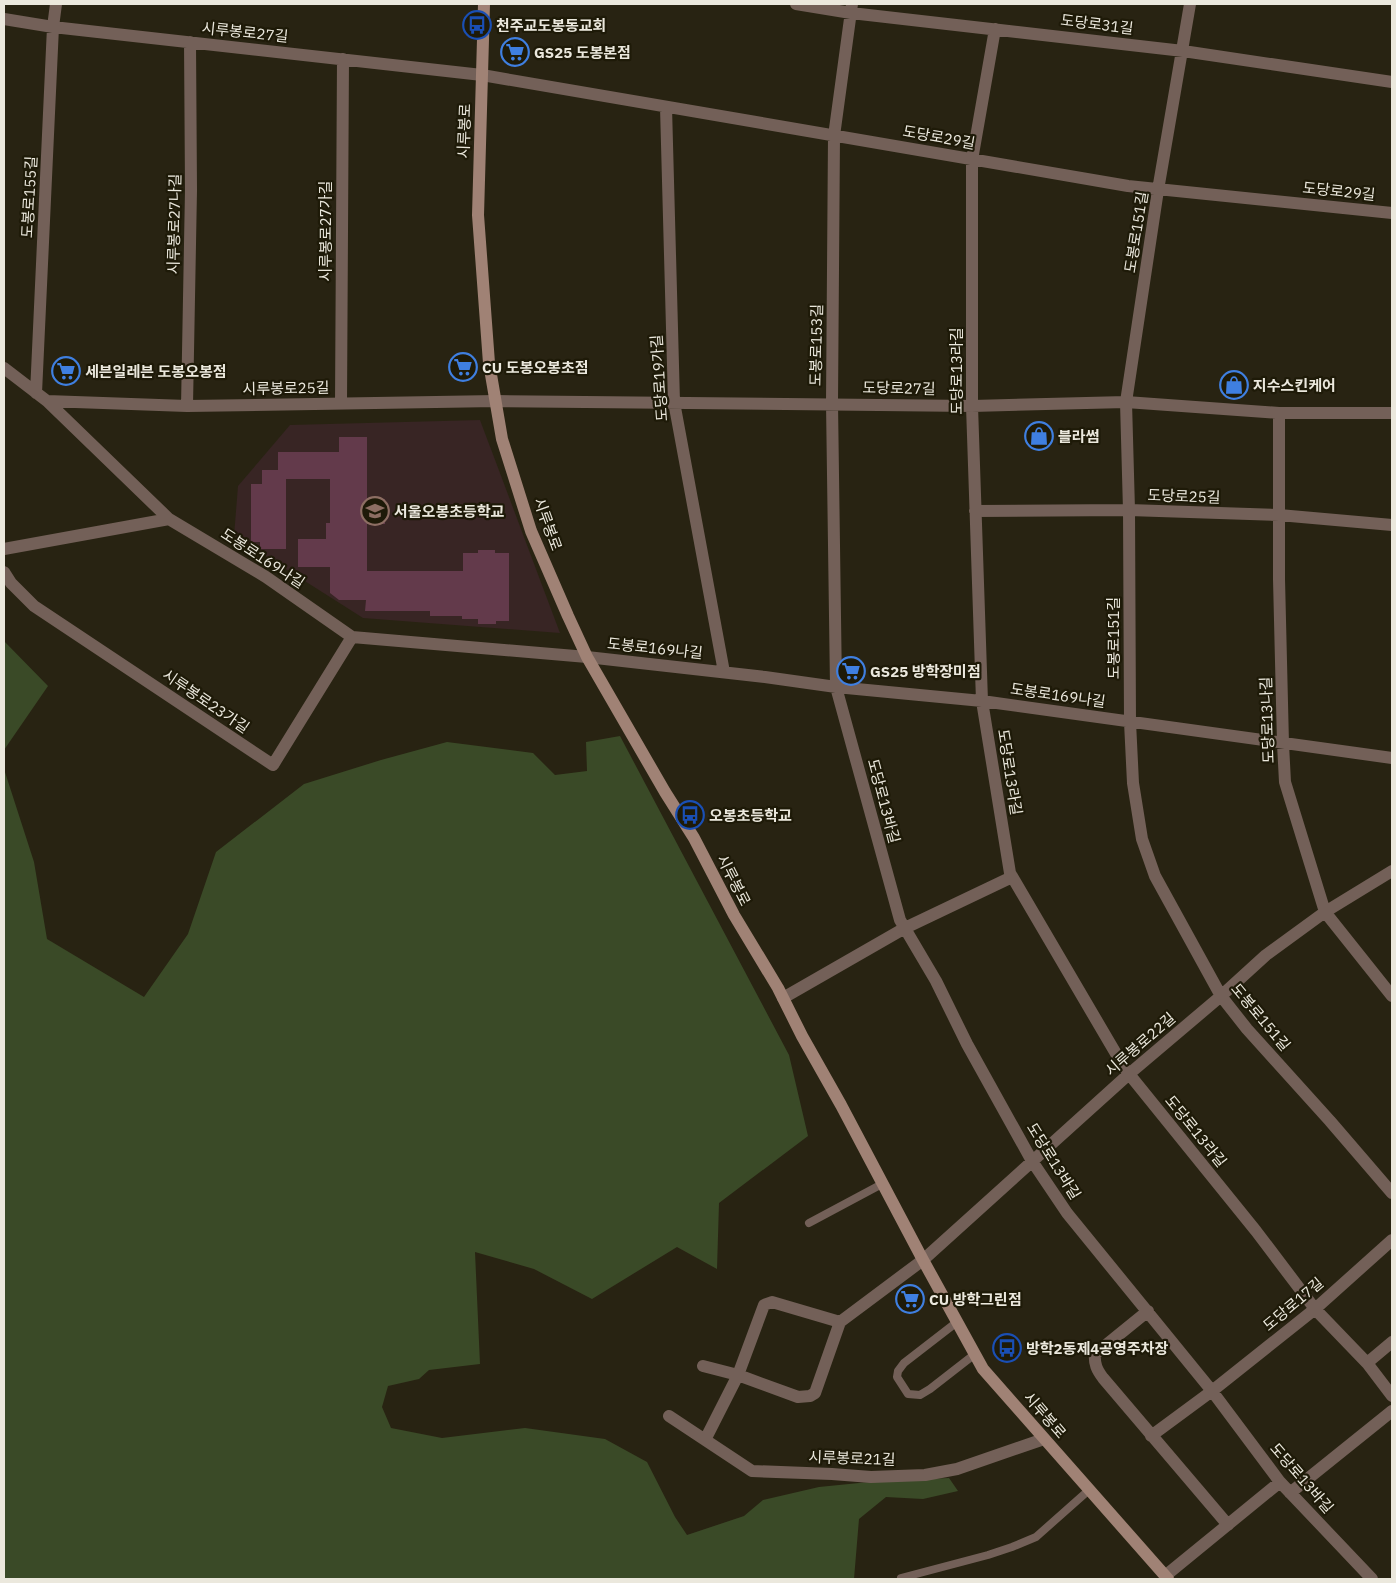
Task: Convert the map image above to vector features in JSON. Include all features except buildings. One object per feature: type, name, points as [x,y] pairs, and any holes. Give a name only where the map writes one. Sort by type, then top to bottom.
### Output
[{"type":"street","name":"도봉로155길","points":[[36,393],[53,27],[56,4]]},
{"type":"street","name":"시루봉로","points":[[484,4],[478,215],[489,363],[502,438],[531,530],[587,657],[665,792],[694,838],[734,915],[783,998],[983,1369],[1166,1578],[1280,1482]]},
{"type":"street","name":"도당로31길","points":[[796,4],[851,8],[995,29],[1183,51],[1392,82]]},
{"type":"street","name":"도봉로151길","points":[[1190,4],[1158,190],[1126,402],[1129,510],[1130,722],[1133,784],[1142,839],[1154,876],[1221,996],[1247,1029],[1392,1193]]},
{"type":"street","name":"도봉로153길","points":[[836,687],[832,404],[834,136],[851,8]]},
{"type":"street","name":"시루봉로27길","points":[[4,19],[53,27],[482,75]]},
{"type":"street","name":"도당로13라길","points":[[995,29],[972,160],[972,406],[982,701],[1010,873],[1129,1074],[1256,1231],[1315,1308],[1367,1364],[1392,1396]]},
{"type":"street","name":"시루봉로27나길","points":[[187,406],[191,190],[190,42]]},
{"type":"street","name":"시루봉로27가길","points":[[341,404],[342,59]]},
{"type":"street","name":"도당로29길","points":[[482,75],[1128,186],[1392,213]]},
{"type":"street","name":"도당로19가길","points":[[666,107],[674,402],[724,672]]},
{"type":"street","name":"도봉로169나길","points":[[4,368],[47,401],[170,519],[266,577],[352,637],[587,657],[836,687],[982,701],[1392,758]]},
{"type":"street","name":"시루봉로25길","points":[[47,401],[187,406],[496,401]]},
{"type":"street","name":"도당로27길","points":[[496,401],[972,406],[1126,402],[1279,413],[1392,414]]},
{"type":"street","name":"도당로13나길","points":[[1279,413],[1279,579],[1283,744],[1286,782],[1325,912],[1392,996]]},
{"type":"street","name":"도당로25길","points":[[975,511],[1129,510],[1279,515],[1392,525]]},
{"type":"street","points":[[4,549],[170,519]]},
{"type":"street","name":"시루봉로23가길","points":[[4,572],[11,583],[34,606],[273,765],[352,637]]},
{"type":"street","name":"도당로13바길","points":[[836,687],[900,920],[936,981],[967,1044],[1032,1161],[1068,1213],[1212,1391],[1280,1482],[1372,1579]]},
{"type":"street","name":"시루봉로22길","points":[[923,1260],[1129,1074],[1266,956],[1325,912],[1392,871]]},
{"type":"street","points":[[783,998],[905,928],[1012,877]]},
{"type":"street","name":"도당로17길","points":[[1151,1436],[1212,1391],[1315,1308],[1392,1240]]},
{"type":"street","points":[[702,1366],[738,1374],[798,1397],[810,1396],[815,1392],[840,1322],[923,1260]]},
{"type":"street","points":[[705,1440],[738,1374],[764,1305],[772,1302],[840,1322]]},
{"type":"street","points":[[1148,1311],[1095,1354],[1094,1361],[1103,1378],[1228,1525]]},
{"type":"street","points":[[1367,1364],[1392,1342]]},
{"type":"street","points":[[1290,1493],[1392,1411]]},
{"type":"street","name":"시루봉로21길","points":[[669,1416],[752,1471],[871,1477],[925,1475],[957,1469],[1044,1438]]},
{"type":"lane","points":[[809,1223],[882,1184]]},
{"type":"lane","points":[[957,1322],[904,1363],[898,1371],[897,1378],[908,1394],[920,1395],[975,1354]]},
{"type":"lane","points":[[901,1578],[988,1555],[1036,1537],[1088,1490]]},
{"type":"shaded area","name":"서울오봉초등학교","points":[[480,420],[560,633],[363,618],[234,536],[238,486],[290,425]]},
{"type":"green space","points":[[4,641],[48,686],[4,750]]},
{"type":"green space","points":[[620,736],[789,1055],[808,1136],[719,1203],[717,1269],[677,1247],[592,1299],[534,1269],[475,1252],[480,1364],[429,1370],[419,1379],[388,1386],[382,1407],[391,1428],[442,1438],[525,1428],[605,1439],[647,1462],[675,1517],[687,1535],[744,1516],[763,1500],[819,1487],[869,1482],[949,1478],[958,1491],[923,1499],[886,1497],[859,1519],[854,1579],[4,1579],[4,769],[34,862],[47,939],[144,997],[188,934],[216,852],[304,784],[447,742],[533,753],[555,775],[587,771],[586,742]]},
{"type":"place","name":"천주교도봉동교회","points":[[477,25]]},
{"type":"place","name":"GS25 도봉본점","points":[[515,52]]},
{"type":"place","name":"CU 도봉오봉초점","points":[[463,367]]},
{"type":"place","name":"세븐일레븐 도봉오봉점","points":[[66,371]]},
{"type":"place","name":"지수스킨케어","points":[[1234,385]]},
{"type":"place","name":"블라썸","points":[[1039,436]]},
{"type":"place","name":"서울오봉초등학교","points":[[375,511]]},
{"type":"place","name":"GS25 방학장미점","points":[[851,671]]},
{"type":"place","name":"오봉초등학교","points":[[690,815]]},
{"type":"place","name":"CU 방학그린점","points":[[910,1299]]},
{"type":"place","name":"방학2동제4공영주차장","points":[[1007,1348]]}]
